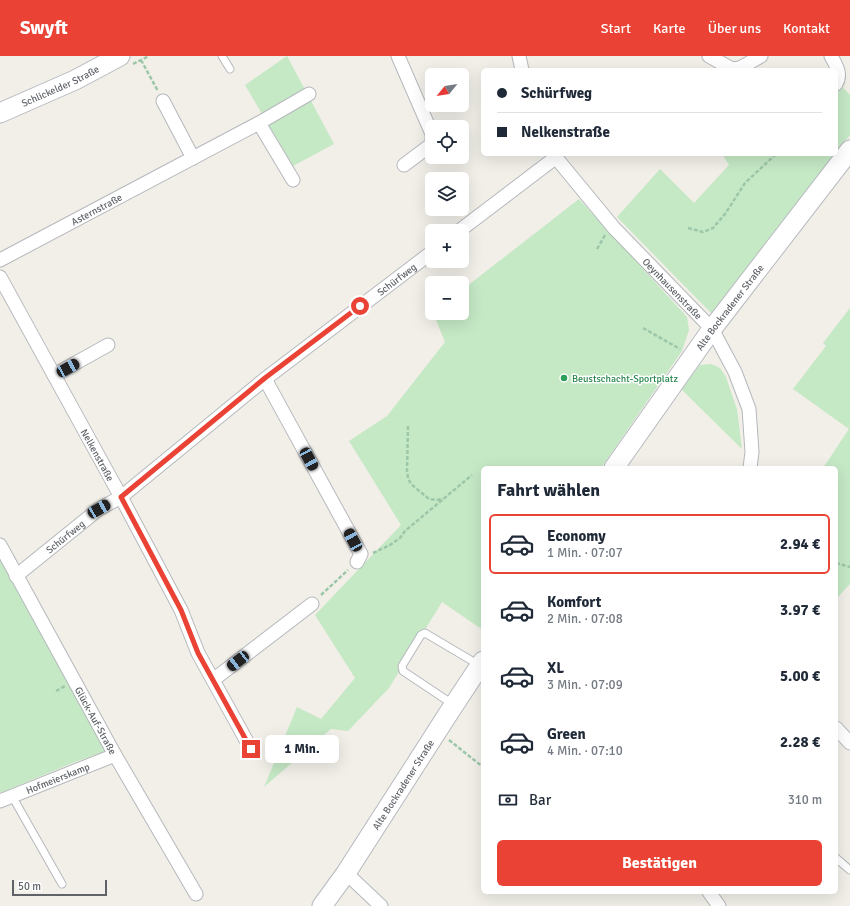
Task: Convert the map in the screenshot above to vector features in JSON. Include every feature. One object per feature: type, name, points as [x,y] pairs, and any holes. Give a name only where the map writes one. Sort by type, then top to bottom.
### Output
[{"type":"street","name":"Schlickelder Straße","points":[[0,113],[75,80],[120,56]]},
{"type":"street","points":[[398,56],[426,120]]},
{"type":"street","points":[[519,56],[522,68]]},
{"type":"street","points":[[709,56],[730,68]]},
{"type":"street","points":[[740,68],[761,56]]},
{"type":"street","points":[[831,56],[837,68]]},
{"type":"street","name":"Asternstraße","points":[[0,260],[259,123],[309,94]]},
{"type":"street","points":[[163,101],[193,158]]},
{"type":"street","points":[[259,123],[293,180]]},
{"type":"street","points":[[404,165],[425,149]]},
{"type":"street","name":"Alte Bockradener Straße","points":[[615,466],[712,329],[850,150]]},
{"type":"street","points":[[468,224],[554,156]]},
{"type":"street","name":"Oeynhausenstraße","points":[[554,156],[614,228],[712,329],[735,372],[749,409],[752,452],[750,466]]},
{"type":"street","name":"Schürfweg","points":[[16,576],[99,509],[121,497],[265,378],[425,257]]},
{"type":"street","name":"Nelkenstraße","points":[[0,277],[121,497],[181,610],[198,653],[251,749]]},
{"type":"street","points":[[54,375],[108,345]]},
{"type":"street","points":[[265,378],[359,558]]},
{"type":"street","name":"Glück-Auf-Straße","points":[[0,545],[115,755],[196,894]]},
{"type":"street","points":[[213,680],[312,604]]},
{"type":"street","name":"Alte Bockradener Straße","points":[[322,906],[346,873],[481,665]]},
{"type":"street","points":[[838,730],[850,743]]},
{"type":"street","name":"Hofmeierskamp","points":[[6,798],[115,755]]},
{"type":"street","points":[[346,873],[381,906]]},
{"type":"street","points":[[710,894],[719,906]]},
{"type":"lane","points":[[222,56],[230,69]]},
{"type":"lane","points":[[454,705],[403,671],[402,666],[421,635],[425,633],[481,663]]},
{"type":"lane","points":[[6,798],[62,884]]},
{"type":"lane","points":[[838,860],[850,870]]},
{"type":"path","points":[[141,60],[163,101]]},
{"type":"path","points":[[688,228],[703,232],[714,228],[745,183],[774,156]]},
{"type":"path","points":[[597,249],[605,234]]},
{"type":"path","points":[[643,328],[677,348],[694,355]]},
{"type":"path","points":[[408,426],[408,478],[411,484],[429,499],[443,499]]},
{"type":"path","points":[[312,604],[359,558],[375,553],[400,538],[405,531],[472,475]]},
{"type":"path","points":[[838,564],[850,567]]},
{"type":"path","points":[[438,730],[481,765]]},
{"type":"green space","points":[[287,56],[334,144],[293,166],[245,85]]},
{"type":"green space","points":[[838,82],[850,95],[850,135],[838,150]]},
{"type":"green space","points":[[723,156],[833,156],[711,313],[617,217],[660,169],[694,203],[729,165]]},
{"type":"green space","points":[[579,199],[687,317],[689,330],[682,351],[602,466],[481,466],[481,629],[442,602],[389,688],[348,731],[331,729],[264,787],[297,707],[321,719],[355,678],[315,615],[401,525],[349,441],[387,416],[445,342],[436,320],[469,320],[469,285]]},
{"type":"green space","points":[[850,308],[850,584],[838,597],[838,466],[824,466],[849,429],[793,389],[826,346],[823,343]]},
{"type":"green space","points":[[711,364],[720,368],[726,377],[737,409],[742,449],[681,389],[700,365]]},
{"type":"green space","points":[[0,559],[106,751],[0,793]]},
{"type":"place","name":"Beustschacht-Sportplatz","points":[[564,378]]},
{"type":"route","points":[[251,749],[198,653],[181,610],[121,497],[265,378],[360,306]]}]
